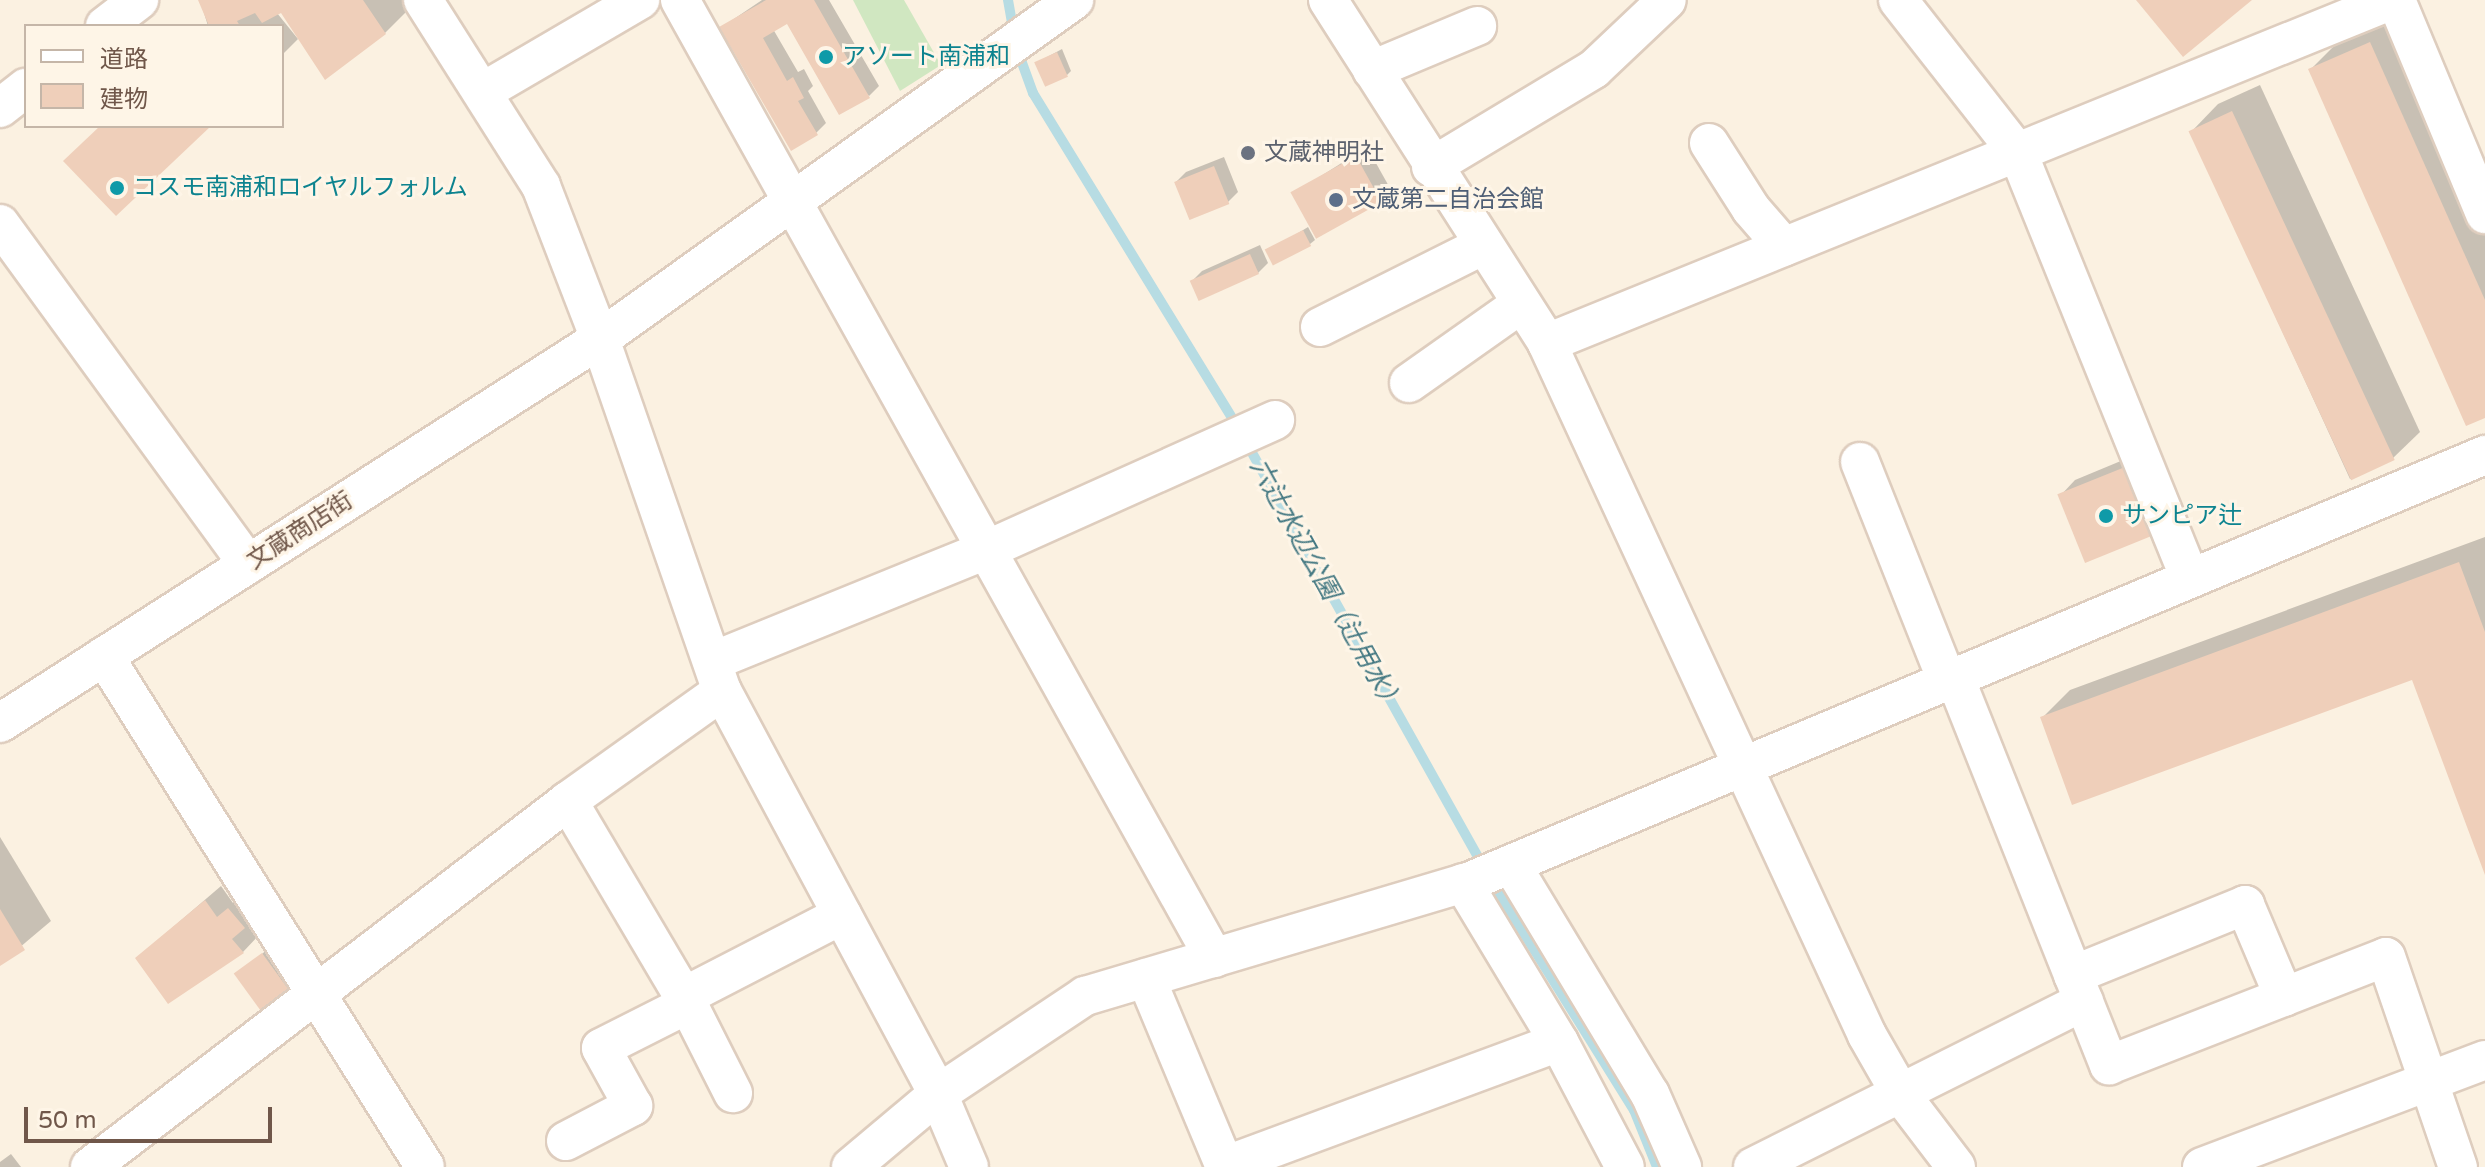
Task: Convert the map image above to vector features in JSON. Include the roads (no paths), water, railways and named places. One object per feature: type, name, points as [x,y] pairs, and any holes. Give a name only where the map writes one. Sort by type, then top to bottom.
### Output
[{"type":"street","points":[[108,24],[139,0]]},
{"type":"street","points":[[423,0],[484,91],[541,186],[600,339],[718,676],[938,1094],[969,1167]]},
{"type":"street","points":[[484,91],[640,0]]},
{"type":"street","points":[[680,0],[1214,958]]},
{"type":"street","name":"文蔵商店街","points":[[0,723],[600,339],[1074,0]]},
{"type":"street","points":[[1328,0],[1431,167],[1547,343],[1821,942],[1902,1096],[1956,1167]]},
{"type":"street","points":[[1898,0],[2018,153],[2190,579]]},
{"type":"street","points":[[1547,343],[2394,0],[2485,214]]},
{"type":"street","points":[[1431,167],[1594,69],[1664,1]]},
{"type":"street","points":[[1372,70],[1477,26]]},
{"type":"street","points":[[0,108],[24,90]]},
{"type":"street","points":[[1709,143],[1751,209],[1784,247]]},
{"type":"street","points":[[0,224],[248,564]]},
{"type":"street","points":[[1320,327],[1482,246]]},
{"type":"street","points":[[1409,383],[1521,304]]},
{"type":"street","points":[[90,1167],[568,801],[718,676],[986,550],[1275,420]]},
{"type":"street","points":[[851,1167],[938,1094],[1085,996],[1486,874],[2485,455]]},
{"type":"street","points":[[1860,462],[2109,1065],[2386,957],[2432,1081],[2458,1167]]},
{"type":"street","points":[[104,656],[425,1167]]},
{"type":"street","points":[[568,801],[686,1000],[733,1093]]},
{"type":"street","points":[[1486,874],[1559,1042],[1625,1167]]},
{"type":"street","points":[[1486,874],[1650,1094],[1682,1167]]},
{"type":"street","points":[[1753,1167],[1902,1096],[2078,988],[2245,905],[2284,997]]},
{"type":"street","points":[[566,1141],[633,1106],[601,1048],[842,915]]},
{"type":"street","points":[[1146,978],[1224,1166],[1559,1042]]},
{"type":"street","points":[[2202,1167],[2283,1153],[2432,1081],[2485,1060]]},
{"type":"waterway","name":"六辻水辺公園（辻用水）","points":[[1008,0],[1014,34]]},
{"type":"waterway","name":"六辻水辺公園（辻用水）","points":[[1017,49],[1033,93],[1238,428]]},
{"type":"waterway","name":"六辻水辺公園（辻用水）","points":[[1246,442],[1492,882],[1634,1110],[1657,1167]]},
{"type":"place","name":"アソート南浦和","points":[[826,57]]},
{"type":"place","name":"文蔵神明社","points":[[1248,153]]},
{"type":"place","name":"コスモ南浦和ロイヤルフォルム","points":[[117,188]]},
{"type":"place","name":"文蔵第二自治会館","points":[[1336,200]]},
{"type":"place","name":"サンピア辻","points":[[2106,516]]}]
